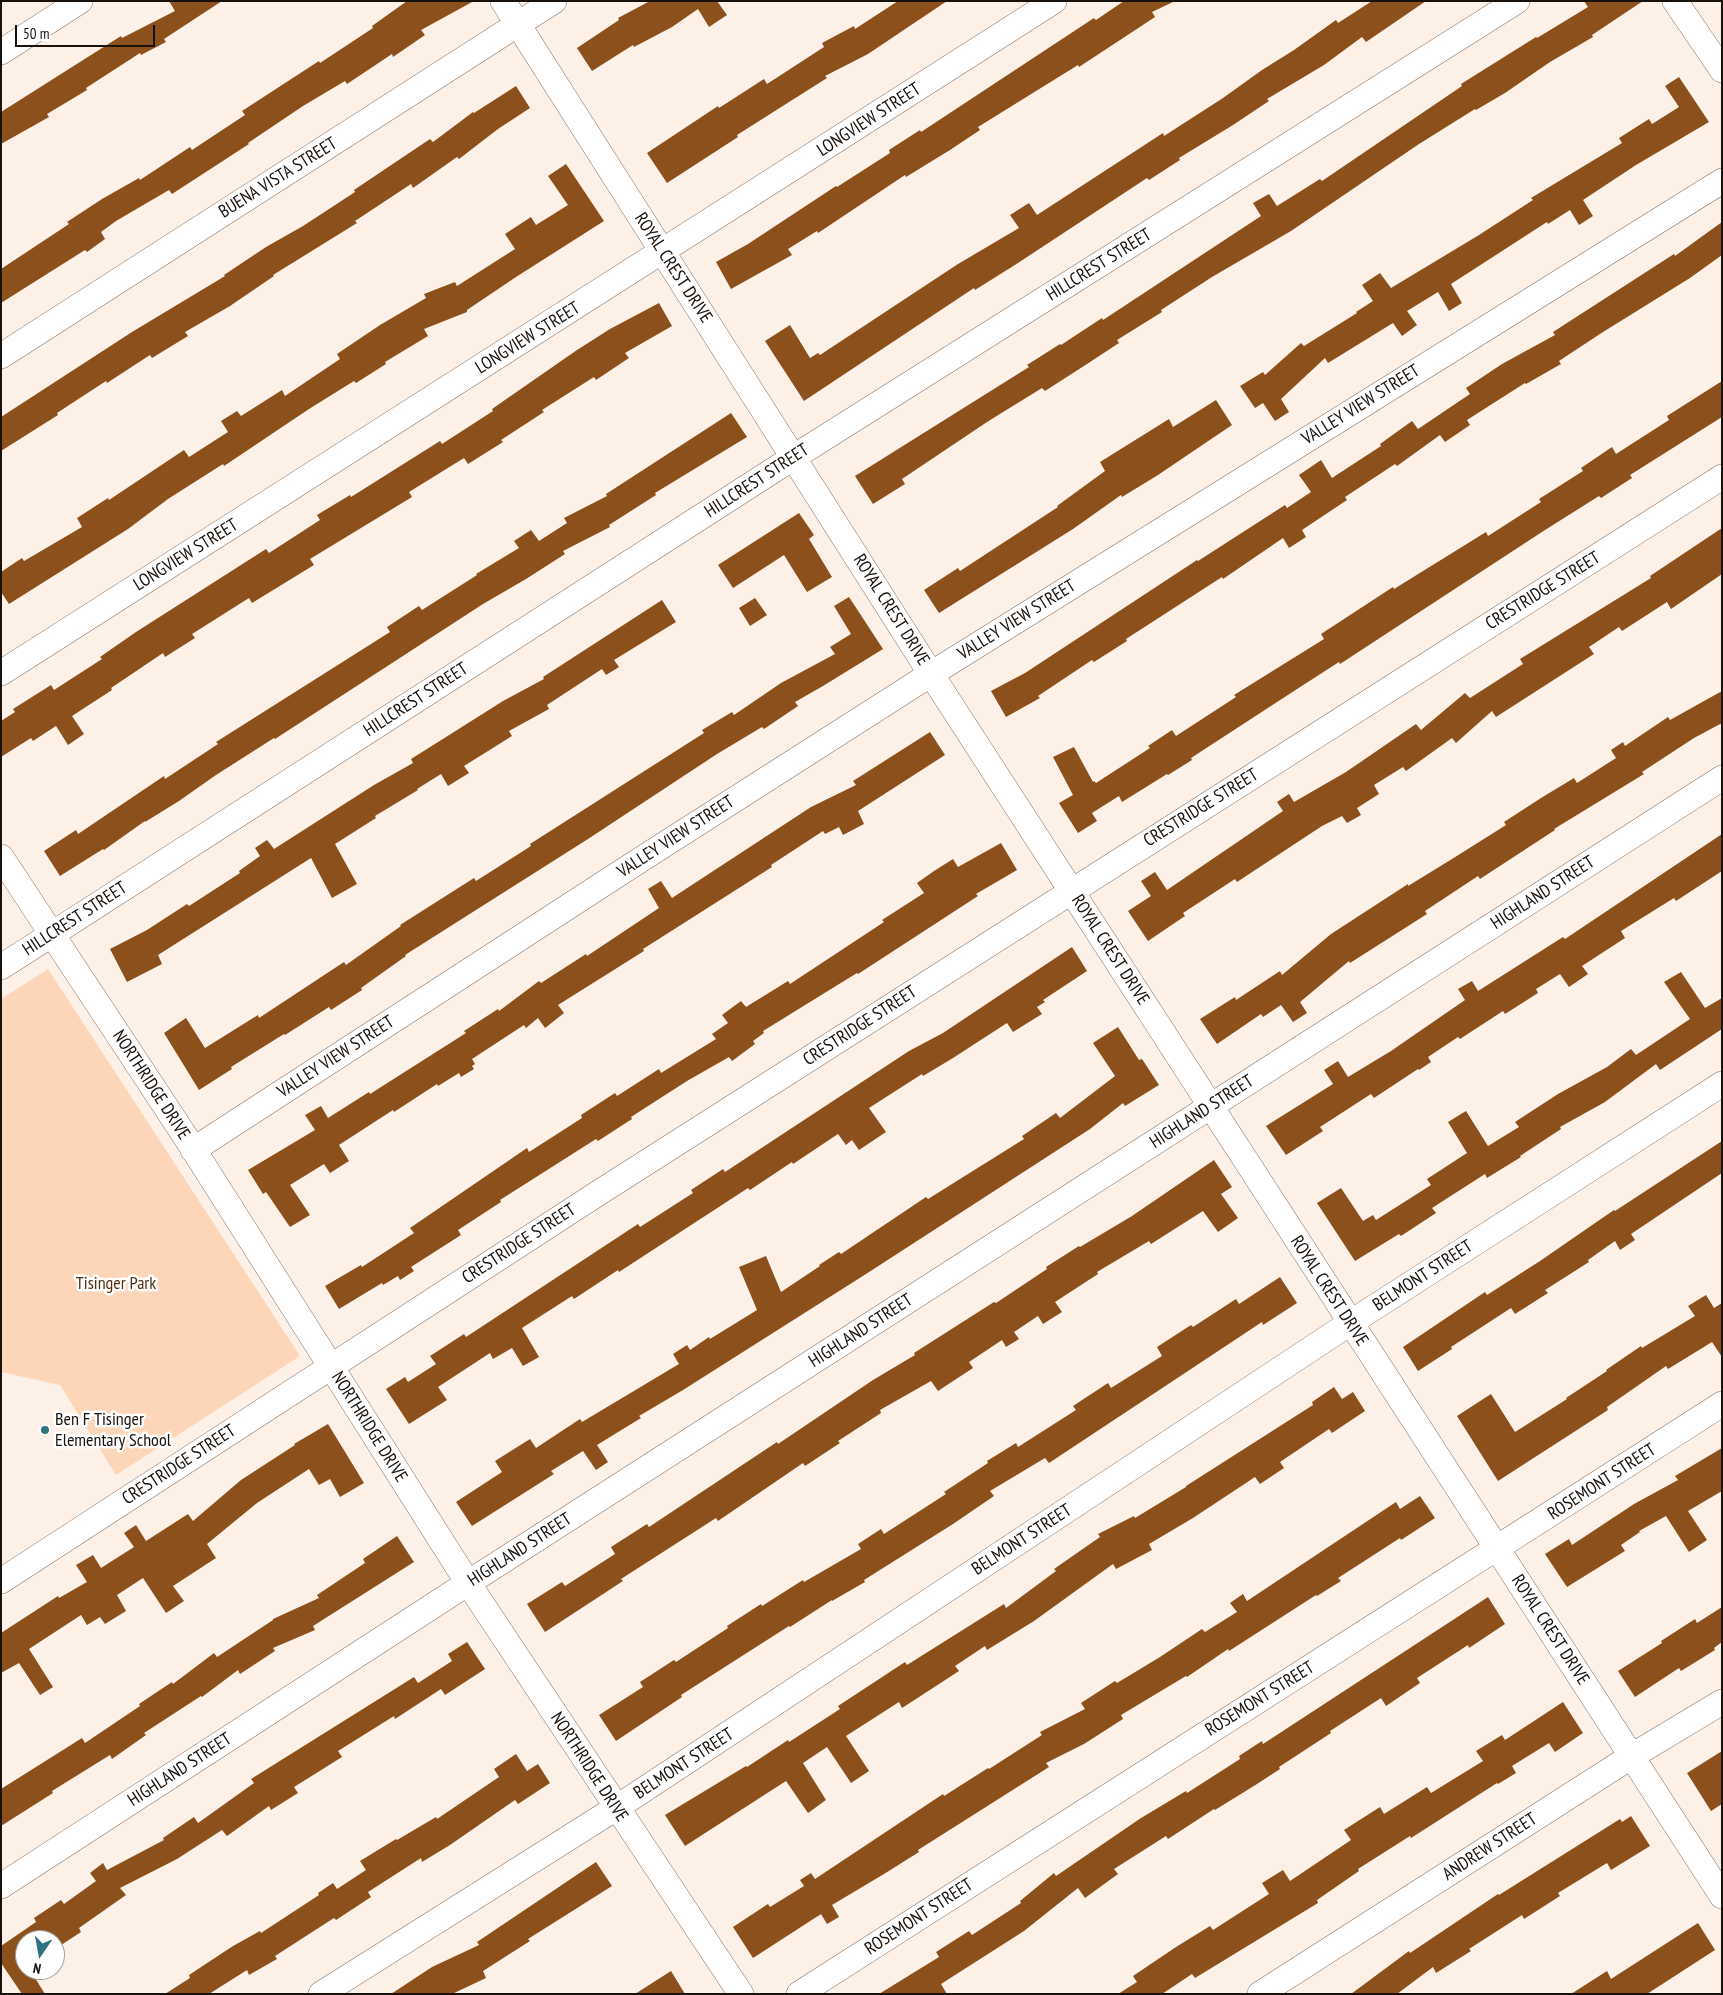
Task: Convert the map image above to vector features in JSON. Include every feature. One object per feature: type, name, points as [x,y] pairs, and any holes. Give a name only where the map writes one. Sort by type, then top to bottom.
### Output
[{"type":"street","points":[[1,52],[80,1]]},
{"type":"street","name":"ROYAL CREST DRIVE","points":[[503,1],[931,674],[1722,1896]]},
{"type":"street","name":"BUENA VISTA STREET","points":[[1,356],[554,1]]},
{"type":"street","name":"LONGVIEW STREET","points":[[1,673],[1054,1]]},
{"type":"street","name":"HILLCREST STREET","points":[[1,967],[794,457],[1517,1]]},
{"type":"street","points":[[1675,1],[1722,70]]},
{"type":"street","name":"VALLEY VIEW STREET","points":[[193,1150],[629,867],[931,674],[1722,180]]},
{"type":"street","name":"CRESTRIDGE STREET","points":[[1,1581],[331,1366],[1722,477]]},
{"type":"street","name":"HIGHLAND STREET","points":[[1,1886],[468,1583],[1722,778]]},
{"type":"street","name":"NORTHRIDGE DRIVE","points":[[1,858],[193,1150],[468,1583],[741,1994]]},
{"type":"street","name":"BELMONT STREET","points":[[320,1994],[616,1808],[1350,1323],[1722,1084]]},
{"type":"street","name":"ROSEMONT STREET","points":[[799,1994],[1187,1745],[1498,1549],[1722,1404]]},
{"type":"street","name":"ANDREW STREET","points":[[1260,1994],[1632,1756],[1722,1702]]},
{"type":"green space","name":"Tisinger Park","points":[[48,969],[300,1356],[116,1475],[60,1385],[1,1372],[1,999]]},
{"type":"building","points":[[169,1],[222,1],[164,39],[166,42],[141,55],[140,53],[86,88],[87,90],[47,114],[49,117],[1,144],[1,112],[121,36],[122,38],[175,11]]},
{"type":"building","points":[[407,1],[474,1],[421,30],[425,35],[393,57],[392,54],[347,84],[345,81],[303,106],[172,194],[169,190],[116,221],[101,232],[105,239],[87,252],[85,250],[1,303],[1,269],[69,224],[67,222],[102,199],[139,178],[140,180],[190,147],[192,150],[245,115],[242,111],[373,28],[372,26]]},
{"type":"building","points":[[650,1],[717,1],[727,15],[709,27],[698,9],[672,27],[634,47],[633,45],[592,71],[577,48],[619,20],[618,18]]},
{"type":"building","points":[[898,1],[947,1],[868,54],[825,76],[827,78],[737,135],[738,137],[667,183],[647,153],[718,106],[719,108],[764,79],[767,84],[824,47],[822,43],[854,26],[855,29]]},
{"type":"building","points":[[1124,1],[1175,1],[1152,12],[1155,17],[1079,67],[1078,65],[978,127],[980,130],[950,150],[906,177],[905,175],[818,233],[817,231],[788,249],[792,255],[731,289],[716,262],[748,244],[890,153],[889,150],[920,130],[921,132],[1094,18],[1096,20]]},
{"type":"building","points":[[1372,1],[1426,1],[1366,42],[1362,37],[1324,65],[1267,99],[1269,101],[1179,158],[1180,160],[1149,180],[1147,178],[975,290],[974,288],[804,401],[765,341],[790,325],[810,358],[818,353],[820,355],[958,264],[1019,228],[1010,215],[1029,203],[1037,215],[1163,133],[1164,136],[1223,98],[1336,20],[1338,23]]},
{"type":"building","points":[[1584,1],[1643,1],[1592,35],[1593,37],[1550,62],[1505,93],[1475,109],[1419,144],[1291,231],[1212,277],[1161,310],[1162,312],[1117,340],[1119,343],[1045,391],[1042,388],[987,422],[902,479],[905,484],[873,504],[855,476],[1029,367],[1027,365],[1060,344],[1102,318],[1103,320],[1261,216],[1253,203],[1269,194],[1277,206],[1320,179],[1322,181],[1462,86],[1461,84],[1588,7]]},
{"type":"building","points":[[1679,77],[1709,122],[1636,165],[1583,200],[1593,216],[1579,225],[1570,210],[1548,224],[1547,222],[1451,284],[1462,303],[1449,311],[1438,292],[1407,311],[1417,325],[1402,336],[1393,323],[1328,363],[1325,358],[1281,399],[1289,412],[1275,421],[1263,403],[1255,408],[1240,386],[1263,372],[1265,375],[1301,343],[1304,346],[1373,301],[1362,285],[1380,273],[1391,288],[1479,235],[1533,200],[1531,198],[1622,143],[1619,138],[1649,119],[1652,124],[1679,107],[1665,86]]},
{"type":"building","points":[[516,86],[530,108],[498,129],[459,159],[457,157],[413,188],[411,184],[355,221],[357,223],[273,275],[230,306],[185,332],[188,336],[152,358],[150,355],[107,383],[106,381],[57,413],[58,415],[1,451],[1,417],[132,332],[225,276],[266,247],[303,226],[430,139],[433,142],[473,112]]},
{"type":"building","points":[[566,164],[604,221],[516,277],[467,310],[467,312],[424,329],[428,336],[385,362],[386,364],[309,409],[224,466],[223,464],[168,499],[128,529],[9,604],[1,592],[1,572],[22,558],[24,561],[82,527],[77,518],[108,498],[109,500],[184,450],[189,457],[228,432],[221,421],[237,411],[241,416],[282,390],[285,396],[340,359],[337,354],[380,325],[426,298],[424,294],[455,282],[457,286],[515,249],[505,234],[531,217],[536,225],[568,205],[548,176]]},
{"type":"building","points":[[1722,222],[1722,255],[1690,278],[1559,361],[1561,364],[1525,383],[1467,420],[1470,425],[1445,442],[1440,435],[1397,466],[1395,464],[1345,497],[1347,500],[1302,530],[1306,537],[1289,548],[1283,538],[1223,579],[1222,577],[1126,639],[1127,641],[1094,662],[1092,660],[1038,696],[1040,698],[1006,717],[991,691],[1025,673],[1197,560],[1285,505],[1287,508],[1311,492],[1299,475],[1321,460],[1332,478],[1381,446],[1380,444],[1412,421],[1418,429],[1470,394],[1466,388],[1502,364],[1555,335],[1553,332],[1674,254],[1675,256]]},
{"type":"building","points":[[659,303],[672,326],[625,353],[629,358],[596,380],[594,377],[542,410],[544,412],[501,440],[503,442],[468,464],[464,458],[409,492],[412,497],[310,559],[314,565],[252,603],[249,598],[192,634],[195,638],[165,657],[163,653],[111,688],[112,690],[72,716],[84,734],[68,745],[56,726],[33,741],[31,738],[1,757],[1,721],[15,712],[13,709],[51,685],[54,690],[102,659],[100,657],[136,632],[266,549],[269,553],[320,520],[317,515],[350,495],[351,497],[440,441],[442,444],[493,411],[492,409],[577,350],[610,329]]},
{"type":"building","points":[[1722,381],[1722,417],[1630,475],[1632,478],[1601,498],[1599,496],[1340,664],[1339,662],[1294,691],[1191,758],[1192,760],[1122,802],[1119,796],[1092,813],[1097,821],[1078,833],[1059,803],[1073,795],[1053,757],[1074,747],[1093,782],[1096,783],[1150,748],[1148,746],[1172,730],[1176,736],[1236,697],[1234,695],[1324,639],[1321,634],[1393,587],[1394,589],[1486,532],[1488,536],[1541,502],[1539,499],[1583,471],[1581,468],[1612,447],[1616,454],[1669,420],[1667,416]]},
{"type":"building","points":[[1216,400],[1232,425],[1158,475],[1122,497],[1121,495],[1073,529],[939,613],[924,590],[958,568],[960,571],[1058,507],[1105,471],[1100,462],[1169,419],[1173,427]]},
{"type":"building","points":[[731,413],[747,437],[655,493],[656,495],[609,525],[610,527],[563,551],[565,554],[483,604],[275,739],[216,775],[179,801],[145,821],[104,850],[60,876],[44,851],[76,830],[78,834],[164,776],[165,779],[218,744],[216,742],[390,632],[387,627],[419,606],[422,610],[519,548],[514,541],[531,530],[539,541],[567,523],[564,518],[607,496],[606,494]]},
{"type":"building","points":[[799,513],[814,535],[809,539],[832,577],[807,592],[784,555],[733,588],[718,565]]},
{"type":"building","points":[[1722,528],[1722,574],[1671,609],[1667,602],[1622,631],[1619,627],[1589,647],[1594,654],[1496,717],[1492,711],[1456,743],[1452,738],[1406,771],[1403,767],[1374,785],[1379,794],[1357,808],[1361,815],[1347,823],[1342,816],[1322,826],[1237,882],[1235,879],[1183,913],[1185,916],[1148,941],[1128,911],[1151,896],[1141,881],[1155,872],[1167,890],[1283,811],[1277,802],[1289,794],[1294,802],[1346,772],[1416,724],[1421,730],[1465,693],[1470,698],[1523,664],[1520,659],[1651,578],[1650,576]]},
{"type":"building","points":[[849,597],[883,649],[795,702],[798,706],[764,729],[762,727],[717,754],[588,839],[405,955],[361,988],[362,990],[331,1010],[329,1007],[284,1034],[231,1067],[232,1069],[199,1090],[164,1033],[186,1018],[205,1048],[258,1015],[259,1018],[344,962],[346,965],[400,925],[474,878],[476,881],[531,846],[530,844],[704,733],[702,730],[732,712],[734,715],[781,683],[835,654],[830,647],[851,634],[834,606]]},
{"type":"building","points":[[755,598],[767,615],[750,626],[739,608]]},
{"type":"building","points":[[662,600],[676,622],[614,660],[619,667],[606,675],[602,669],[547,705],[549,709],[509,731],[512,736],[464,766],[469,773],[448,786],[441,774],[335,844],[357,884],[332,898],[311,858],[158,955],[162,964],[127,982],[110,949],[147,930],[187,904],[189,906],[240,873],[239,871],[260,856],[255,848],[267,840],[274,849],[374,785],[413,763],[411,759],[503,701],[544,679],[543,677]]},
{"type":"building","points":[[1722,691],[1722,723],[1694,738],[1642,772],[1644,774],[1554,829],[1480,879],[1478,876],[1425,911],[1427,914],[1350,963],[1349,961],[1300,1002],[1307,1013],[1293,1022],[1281,1005],[1263,1017],[1261,1014],[1217,1044],[1200,1019],[1235,997],[1236,1000],[1280,971],[1282,975],[1331,934],[1408,884],[1408,886],[1506,825],[1504,822],[1541,798],[1574,778],[1577,783],[1616,758],[1611,750],[1623,742],[1625,746],[1668,717],[1670,720]]},
{"type":"building","points":[[930,732],[945,755],[858,811],[864,824],[843,835],[839,827],[825,834],[823,831],[771,865],[772,867],[558,1005],[564,1013],[545,1028],[538,1018],[526,1028],[524,1025],[472,1059],[475,1064],[472,1066],[474,1069],[461,1077],[459,1073],[438,1086],[437,1084],[339,1145],[349,1161],[330,1173],[324,1164],[290,1185],[310,1215],[290,1227],[266,1192],[263,1194],[248,1170],[315,1130],[305,1115],[321,1106],[328,1118],[369,1092],[370,1094],[466,1033],[464,1031],[498,1009],[499,1011],[539,981],[541,983],[586,954],[587,956],[659,908],[648,889],[661,881],[672,898],[811,807],[856,785],[853,781]]},
{"type":"building","points":[[1722,834],[1722,871],[1676,901],[1674,898],[1621,931],[1625,938],[1582,966],[1588,974],[1569,987],[1560,974],[1536,989],[1538,993],[1505,1014],[1503,1011],[1428,1057],[1431,1062],[1419,1070],[1374,1098],[1371,1094],[1320,1127],[1323,1131],[1286,1155],[1266,1126],[1333,1084],[1324,1070],[1338,1061],[1348,1077],[1391,1051],[1465,1000],[1458,989],[1472,981],[1478,991],[1563,937],[1565,939]]},
{"type":"building","points":[[1001,843],[1017,870],[976,894],[978,896],[858,974],[763,1031],[764,1033],[753,1041],[755,1044],[732,1061],[729,1057],[687,1081],[598,1141],[596,1139],[500,1200],[501,1202],[458,1230],[461,1235],[411,1267],[414,1271],[400,1280],[398,1276],[383,1285],[382,1283],[339,1309],[325,1286],[361,1265],[362,1267],[414,1233],[410,1228],[527,1148],[529,1152],[582,1118],[581,1115],[615,1093],[617,1096],[659,1069],[661,1073],[716,1039],[712,1034],[728,1023],[722,1015],[741,1001],[746,1007],[788,981],[790,984],[884,922],[882,920],[924,893],[917,883],[934,871],[953,859],[958,867]]},
{"type":"building","points":[[1072,947],[1087,971],[1043,1000],[1045,1002],[1037,1007],[1042,1014],[1013,1032],[1007,1023],[869,1108],[886,1132],[859,1150],[852,1140],[846,1145],[838,1134],[750,1190],[748,1188],[619,1272],[618,1270],[574,1299],[572,1296],[522,1328],[539,1357],[523,1366],[512,1348],[493,1359],[490,1353],[438,1387],[447,1400],[409,1424],[386,1389],[405,1377],[408,1382],[436,1364],[430,1356],[464,1334],[466,1337],[638,1224],[640,1227],[693,1193],[691,1190],[723,1169],[725,1172],[909,1051],[943,1033]]},
{"type":"building","points":[[1681,972],[1705,1008],[1722,998],[1722,1029],[1660,1070],[1656,1064],[1605,1102],[1560,1127],[1561,1129],[1521,1157],[1487,1178],[1485,1174],[1432,1208],[1436,1213],[1401,1236],[1399,1234],[1355,1261],[1317,1203],[1341,1188],[1363,1221],[1373,1215],[1376,1220],[1431,1185],[1427,1179],[1467,1153],[1448,1122],[1466,1111],[1488,1146],[1519,1127],[1515,1122],[1558,1094],[1607,1067],[1631,1049],[1636,1055],[1690,1019],[1664,982]]},
{"type":"building","points":[[1118,1027],[1139,1060],[1142,1059],[1159,1085],[1125,1106],[1123,1103],[1090,1129],[866,1274],[639,1416],[641,1418],[597,1445],[608,1462],[596,1470],[583,1451],[551,1471],[554,1474],[472,1526],[456,1502],[502,1472],[495,1461],[530,1439],[536,1448],[580,1419],[582,1422],[679,1364],[673,1354],[687,1345],[690,1350],[757,1310],[739,1267],[766,1256],[781,1292],[819,1265],[839,1252],[841,1254],[926,1197],[928,1199],[1024,1139],[1022,1136],[1056,1113],[1060,1118],[1115,1076],[1093,1043]]},
{"type":"building","points":[[1722,1141],[1722,1173],[1631,1234],[1635,1240],[1620,1250],[1615,1241],[1588,1260],[1589,1262],[1545,1290],[1548,1293],[1515,1314],[1511,1308],[1418,1371],[1403,1347],[1485,1292],[1487,1295],[1540,1261],[1614,1210]]},
{"type":"building","points":[[1214,1160],[1232,1187],[1221,1194],[1238,1218],[1218,1232],[1203,1211],[1151,1244],[1149,1241],[1097,1272],[1098,1274],[1055,1302],[1062,1312],[1043,1324],[1038,1316],[1014,1332],[1019,1339],[1006,1347],[1002,1340],[969,1362],[973,1368],[938,1391],[931,1381],[880,1410],[881,1413],[838,1441],[840,1443],[805,1466],[803,1463],[718,1521],[716,1518],[621,1579],[623,1581],[545,1632],[527,1604],[562,1582],[565,1586],[615,1554],[611,1547],[647,1524],[649,1527],[777,1442],[778,1444],[873,1380],[915,1355],[914,1353],[994,1302],[996,1303],[1047,1269],[1046,1267],[1132,1216]]},
{"type":"building","points":[[1280,1277],[1297,1303],[1263,1325],[1262,1322],[1049,1463],[1045,1458],[990,1491],[994,1496],[953,1524],[864,1580],[865,1582],[789,1626],[681,1695],[682,1697],[616,1741],[599,1715],[643,1687],[640,1682],[674,1660],[676,1662],[761,1604],[762,1606],[803,1580],[804,1582],[861,1549],[858,1544],[881,1529],[884,1534],[946,1494],[944,1492],[988,1463],[987,1461],[1016,1443],[1018,1447],[1076,1410],[1073,1406],[1108,1383],[1111,1388],[1162,1356],[1157,1347],[1191,1325],[1193,1327],[1236,1299],[1239,1304]]},
{"type":"building","points":[[1706,1295],[1714,1308],[1722,1303],[1722,1357],[1712,1342],[1668,1369],[1666,1366],[1607,1407],[1608,1410],[1498,1481],[1457,1416],[1491,1394],[1515,1432],[1567,1399],[1641,1346],[1642,1348],[1695,1316],[1688,1306]]},
{"type":"building","points":[[1334,1387],[1342,1399],[1353,1392],[1365,1411],[1332,1433],[1329,1429],[1280,1462],[1284,1468],[1260,1484],[1255,1477],[1193,1518],[1149,1544],[1152,1550],[1116,1569],[1113,1564],[1034,1621],[987,1650],[985,1646],[955,1666],[959,1671],[902,1708],[899,1702],[846,1736],[869,1771],[851,1783],[827,1747],[803,1763],[826,1800],[808,1813],[786,1781],[685,1846],[665,1815],[747,1767],[788,1740],[789,1742],[840,1709],[838,1706],[905,1662],[907,1665],[1004,1604],[1006,1608],[1056,1571],[1054,1569],[1100,1537],[1098,1534],[1134,1516],[1135,1518],[1186,1487],[1313,1405],[1312,1402]]},
{"type":"building","points":[[328,1424],[364,1483],[340,1497],[330,1479],[319,1485],[309,1469],[257,1503],[207,1544],[216,1558],[173,1586],[184,1601],[166,1613],[143,1578],[117,1595],[126,1611],[105,1624],[100,1617],[87,1625],[81,1615],[29,1649],[53,1687],[40,1695],[19,1663],[1,1673],[1,1633],[58,1596],[59,1598],[87,1582],[76,1565],[93,1555],[101,1568],[134,1547],[124,1533],[136,1525],[146,1541],[188,1514],[193,1521],[241,1480],[294,1444]]},
{"type":"building","points":[[1722,1448],[1722,1491],[1688,1511],[1707,1540],[1689,1552],[1666,1516],[1639,1531],[1621,1545],[1625,1551],[1567,1587],[1545,1554],[1569,1539],[1572,1545],[1634,1504],[1678,1480],[1675,1476]]},
{"type":"building","points":[[1420,1496],[1435,1518],[1338,1578],[1341,1581],[1229,1651],[1228,1649],[1187,1677],[1121,1715],[1123,1719],[1084,1744],[1046,1763],[1049,1767],[918,1850],[919,1852],[832,1905],[839,1917],[827,1924],[821,1914],[753,1958],[733,1927],[768,1904],[770,1907],[804,1886],[800,1880],[811,1873],[815,1879],[943,1794],[944,1796],[1042,1735],[1040,1732],[1085,1709],[1081,1703],[1115,1681],[1117,1683],[1202,1629],[1205,1632],[1237,1612],[1230,1603],[1243,1594],[1247,1601],[1396,1502],[1400,1509]]},
{"type":"building","points":[[397,1536],[414,1562],[313,1626],[315,1630],[273,1648],[275,1651],[240,1674],[238,1670],[202,1697],[144,1733],[146,1735],[112,1759],[110,1755],[1,1826],[1,1789],[82,1738],[85,1743],[140,1706],[139,1704],[172,1682],[173,1684],[214,1653],[217,1657],[273,1619],[319,1598],[317,1595],[365,1563],[363,1559]]},
{"type":"building","points":[[1488,1597],[1505,1624],[1469,1648],[1468,1645],[1417,1678],[1420,1683],[1386,1706],[1381,1698],[1330,1731],[1331,1733],[1279,1767],[1280,1769],[1257,1784],[1168,1839],[1166,1836],[1114,1869],[1118,1874],[1085,1898],[1078,1888],[1024,1931],[941,1984],[947,1994],[879,1994],[939,1957],[936,1952],[969,1931],[972,1935],[1021,1903],[1020,1901],[1054,1873],[1056,1876],[1141,1818],[1186,1791],[1187,1793],[1240,1759],[1239,1756],[1262,1741],[1263,1744]]},
{"type":"building","points":[[1722,1607],[1722,1642],[1714,1648],[1715,1650],[1681,1671],[1679,1668],[1635,1697],[1618,1671],[1695,1619],[1697,1623]]},
{"type":"building","points":[[467,1642],[485,1669],[445,1695],[441,1689],[395,1719],[394,1716],[338,1751],[342,1757],[294,1787],[298,1793],[271,1810],[269,1806],[227,1836],[222,1830],[177,1859],[120,1888],[126,1895],[79,1928],[81,1932],[65,1942],[65,1930],[24,1930],[36,1922],[34,1918],[61,1900],[64,1904],[96,1881],[90,1873],[103,1863],[107,1870],[164,1840],[163,1838],[194,1817],[198,1823],[254,1783],[251,1779],[414,1677],[418,1683],[452,1661],[448,1654]]},
{"type":"building","points":[[1563,1702],[1583,1733],[1555,1752],[1549,1743],[1512,1766],[1516,1773],[1358,1869],[1359,1871],[1317,1900],[1318,1903],[1195,1978],[1192,1974],[1162,1994],[1118,1994],[1137,1982],[1133,1976],[1176,1947],[1210,1926],[1213,1930],[1269,1894],[1262,1883],[1283,1870],[1290,1881],[1351,1840],[1344,1830],[1380,1807],[1384,1814],[1427,1787],[1431,1793],[1483,1761],[1476,1751],[1502,1735],[1505,1740]]},
{"type":"building","points":[[1722,1751],[1722,1804],[1711,1811],[1687,1773]]},
{"type":"building","points":[[516,1754],[527,1771],[538,1764],[550,1783],[518,1804],[515,1800],[422,1862],[421,1858],[368,1892],[371,1897],[336,1920],[334,1918],[275,1956],[277,1959],[249,1975],[247,1970],[209,1994],[165,1994],[190,1978],[189,1975],[233,1946],[260,1931],[261,1933],[319,1895],[318,1893],[333,1883],[337,1889],[366,1870],[360,1861],[436,1817],[437,1819],[499,1777],[494,1769]]},
{"type":"building","points":[[1631,1816],[1650,1846],[1611,1870],[1607,1863],[1558,1893],[1560,1896],[1524,1919],[1522,1915],[1469,1949],[1471,1951],[1436,1973],[1433,1967],[1397,1994],[1351,1994],[1409,1951],[1410,1953],[1498,1894],[1620,1819],[1622,1822]]},
{"type":"building","points":[[596,1862],[612,1886],[528,1939],[530,1941],[483,1971],[486,1978],[452,1994],[391,1994],[432,1967],[479,1945],[477,1942]]},
{"type":"building","points":[[1698,1923],[1715,1950],[1647,1994],[1571,1994],[1607,1971],[1611,1979]]},
{"type":"building","points":[[15,1936],[15,1980],[36,1980],[45,1994],[22,1994],[1,1963],[1,1946]]},
{"type":"building","points":[[671,1971],[685,1994],[635,1994]]},
{"type":"place","name":"Ben F Tisinger Elementary School","points":[[45,1430]]}]
